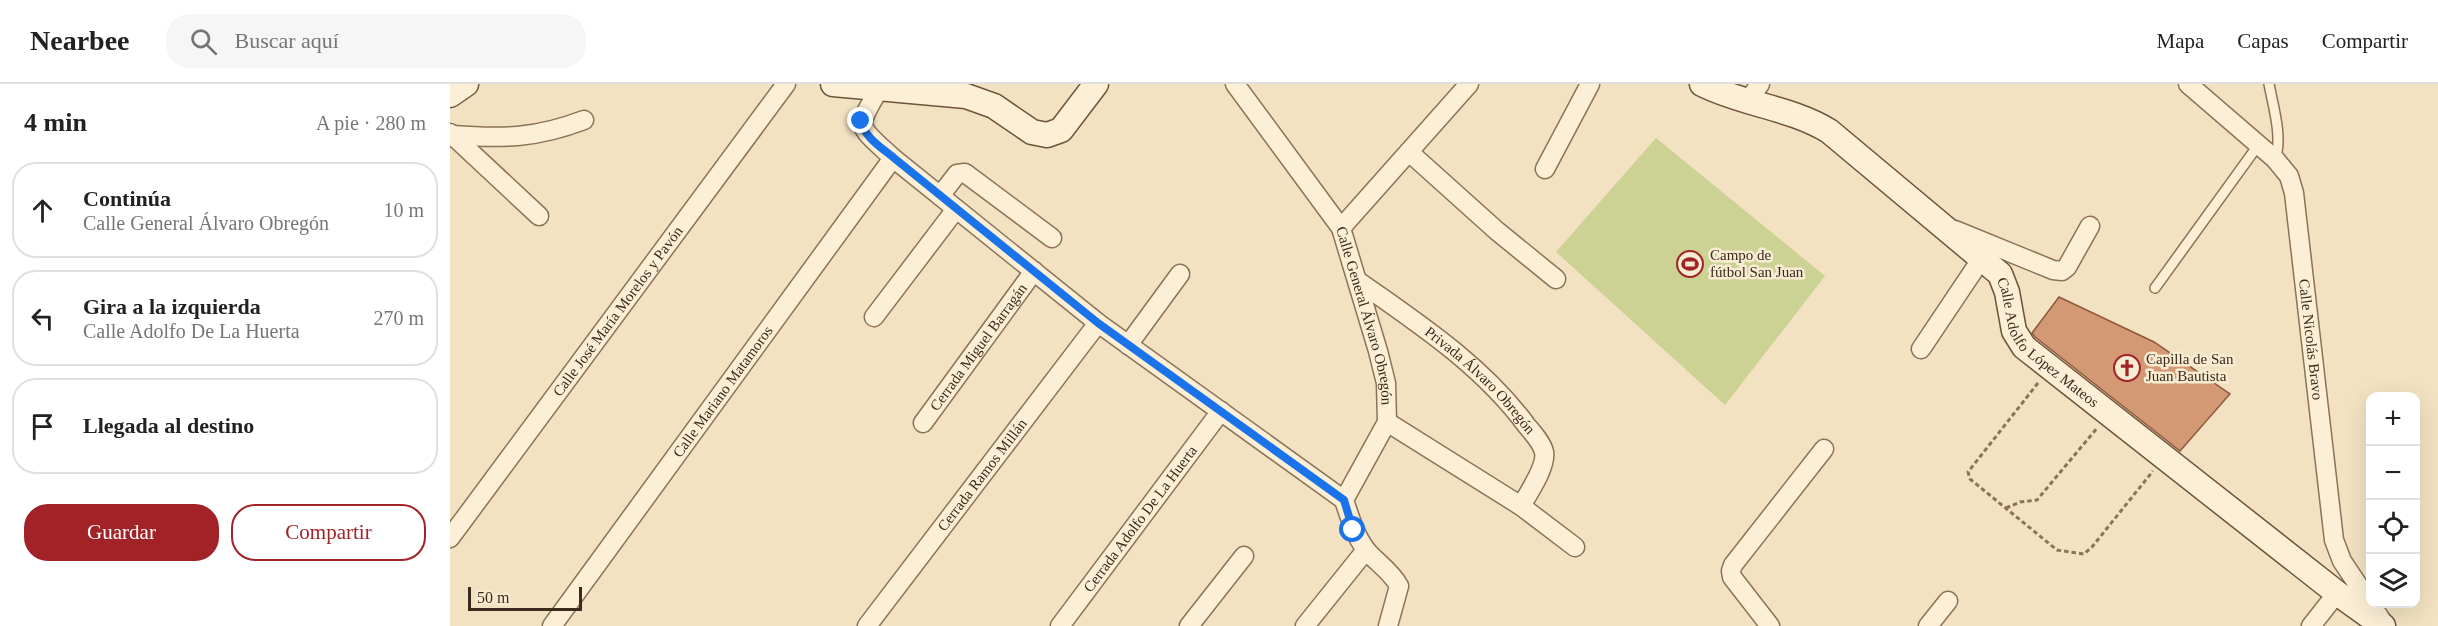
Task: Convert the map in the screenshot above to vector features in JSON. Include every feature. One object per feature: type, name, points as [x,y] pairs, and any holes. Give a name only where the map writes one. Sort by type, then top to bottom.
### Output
[{"type":"main road","points":[[450,95],[466,84]]},
{"type":"main road","points":[[832,84],[880,86],[966,96],[993,106],[1032,132],[1047,135],[1060,130],[1096,84]]},
{"type":"main road","name":"Calle Adolfo López Mateos","points":[[1702,84],[1754,93],[1829,131],[2000,274],[2007,292],[2014,331],[2024,347],[2337,593],[2384,626]]},
{"type":"street","name":"Calle José María Morelos y Pavón","points":[[450,538],[786,84]]},
{"type":"street","name":"Calle General Álvaro Obregón","points":[[1234,84],[1341,228],[1386,383],[1386,422],[1344,500]]},
{"type":"street","points":[[1341,228],[1469,84]]},
{"type":"street","points":[[1545,169],[1590,84]]},
{"type":"street","name":"Calle Nicolás Bravo","points":[[2188,84],[2259,144],[2289,176],[2294,193],[2334,540],[2342,561],[2384,626]]},
{"type":"street","points":[[880,86],[861,121],[863,128],[894,158],[1098,323],[1344,500],[1353,530],[1366,550],[1399,586],[1388,626]]},
{"type":"street","points":[[451,134],[491,138],[527,136],[554,132],[584,120]]},
{"type":"street","points":[[451,134],[539,216]]},
{"type":"street","points":[[1409,152],[1497,231],[1556,279]]},
{"type":"street","name":"Calle Mariano Matamoros","points":[[552,626],[894,158]]},
{"type":"street","points":[[940,196],[957,174],[965,173],[1052,238]]},
{"type":"street","points":[[874,317],[956,209]]},
{"type":"street","points":[[1942,225],[2062,272],[2090,226]]},
{"type":"street","points":[[1921,349],[1982,258]]},
{"type":"street","name":"Cerrada Miguel Barragán","points":[[923,423],[1034,271]]},
{"type":"street","points":[[1128,345],[1180,274]]},
{"type":"street","name":"Privada Álvaro Obregón","points":[[1358,281],[1449,346],[1508,400],[1539,442],[1544,451],[1544,461],[1521,506]]},
{"type":"street","name":"Cerrada Ramos Millán","points":[[867,626],[1098,323]]},
{"type":"street","name":"Cerrada Adolfo De La Huerta","points":[[1060,626],[1221,411]]},
{"type":"street","points":[[1386,422],[1521,506],[1575,548]]},
{"type":"street","points":[[1770,626],[1732,578],[1731,571],[1733,565],[1824,449]]},
{"type":"street","points":[[1305,626],[1366,550]]},
{"type":"street","points":[[1189,626],[1244,556]]},
{"type":"street","points":[[2311,626],[2337,593]]},
{"type":"street","points":[[1928,626],[1948,601]]},
{"type":"lane","points":[[2269,84],[2277,132],[2278,151],[2275,159]]},
{"type":"lane","points":[[2155,288],[2259,144]]},
{"type":"path","points":[[2051,368],[1968,472],[1970,479],[2057,550],[2084,554],[2164,457]]},
{"type":"path","points":[[2006,508],[2020,502],[2037,500],[2109,414]]},
{"type":"green space","name":"Campo de fútbol San Juan","points":[[1656,138],[1825,276],[1725,405],[1556,252]]},
{"type":"building","name":"Capilla de San Juan Bautista","points":[[2059,297],[2154,342],[2230,394],[2180,451],[2035,337],[2032,333]]},
{"type":"place","name":"Campo de fútbol San Juan","points":[[1690,264]]},
{"type":"place","name":"Capilla de San Juan Bautista","points":[[2127,368]]},
{"type":"route","points":[[861,121],[867,134],[894,158],[1098,323],[1344,500],[1353,530]]}]
